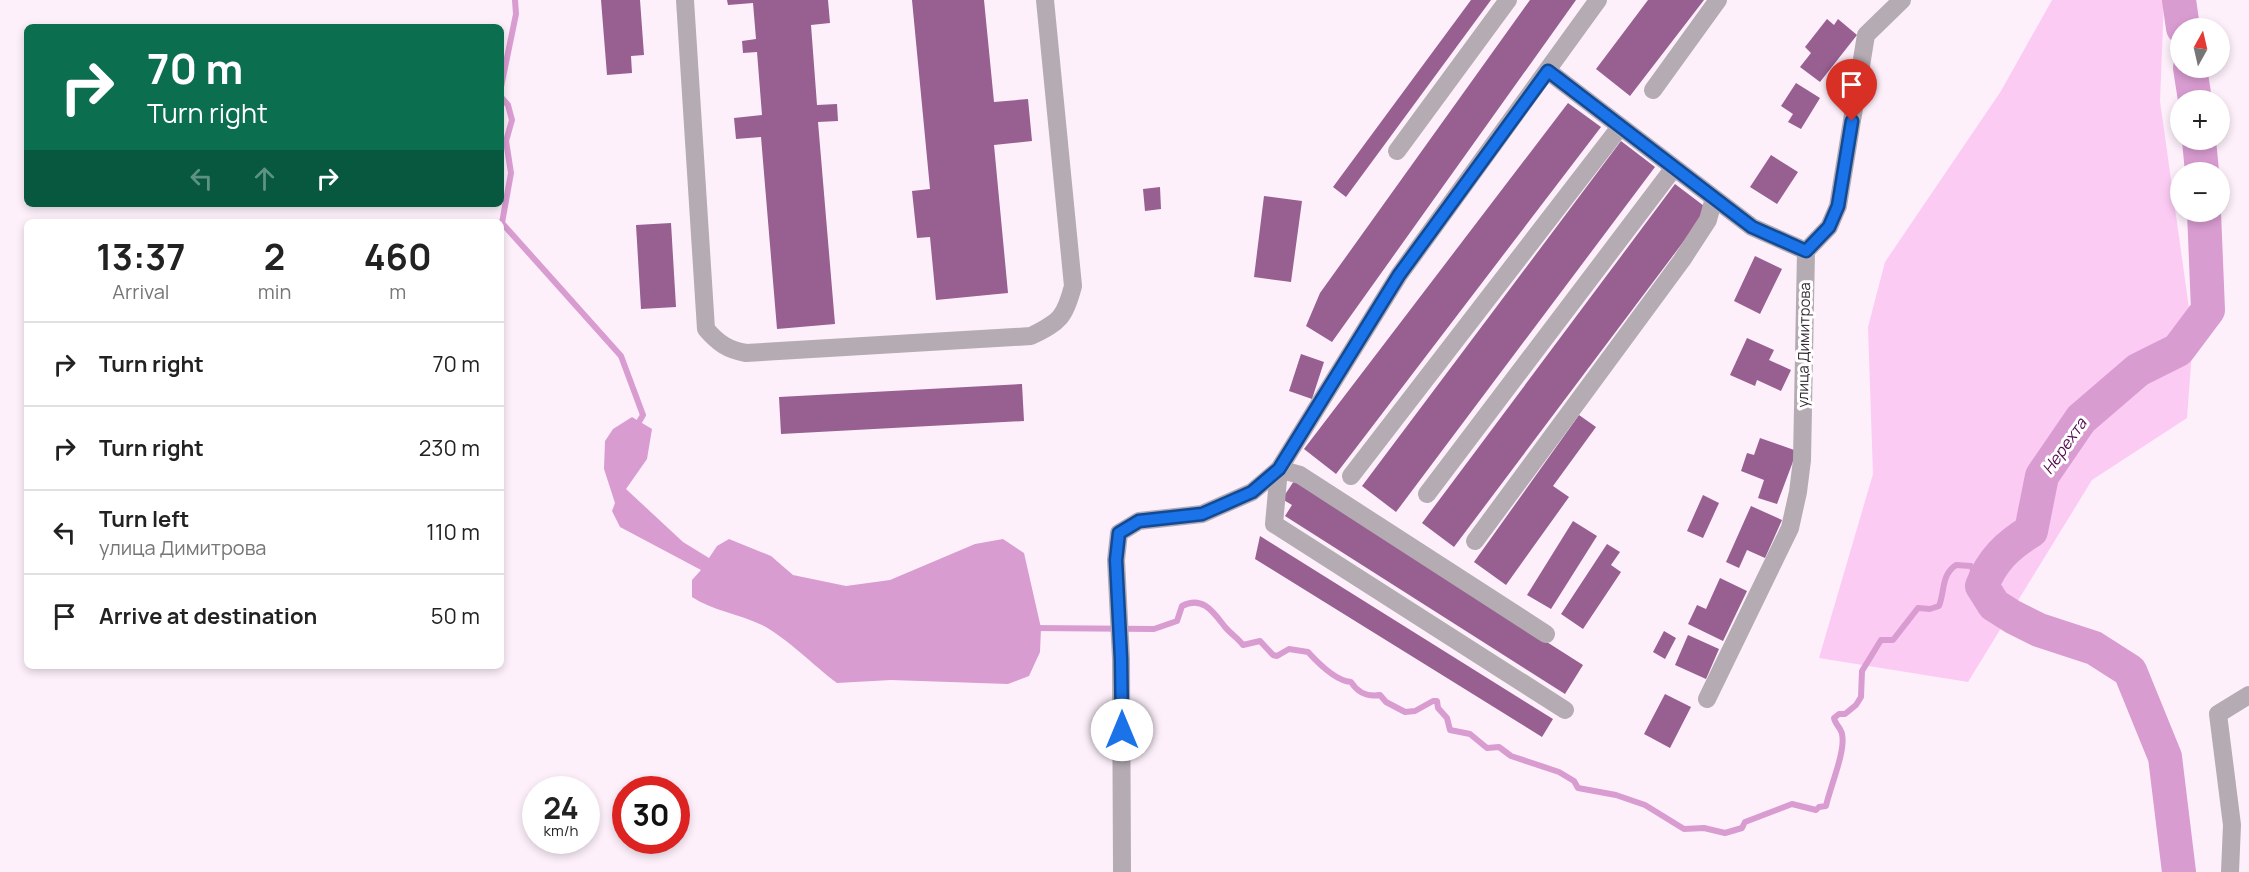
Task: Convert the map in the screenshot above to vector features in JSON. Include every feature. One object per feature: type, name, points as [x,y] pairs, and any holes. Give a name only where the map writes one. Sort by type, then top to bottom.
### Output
[{"type":"street","points":[[685,0],[706,329],[718,343],[746,353],[1031,336],[1056,324],[1067,309],[1073,286],[1045,0]]},
{"type":"street","points":[[1397,151],[1508,0]]},
{"type":"street","points":[[1122,872],[1121,659],[1116,560],[1119,533],[1139,521],[1202,514],[1252,492],[1279,469],[1399,275],[1598,0]]},
{"type":"street","points":[[1653,90],[1718,0]]},
{"type":"street","points":[[1548,71],[1673,169],[1752,227],[1806,251],[1829,227],[1838,206],[1866,35],[1902,0]]},
{"type":"street","points":[[1351,476],[1620,127]]},
{"type":"street","points":[[1427,494],[1673,169]]},
{"type":"street","points":[[1475,541],[1682,260],[1708,220],[1714,198]]},
{"type":"street","name":"улица Димитрова","points":[[1707,699],[1790,528],[1798,492],[1802,460],[1806,251]]},
{"type":"street","points":[[1279,469],[1300,475],[1546,634]]},
{"type":"street","points":[[1279,469],[1274,524],[1565,710]]},
{"type":"street","points":[[2230,872],[2232,825],[2218,714],[2249,695]]},
{"type":"shaded area","points":[[2052,0],[2164,0],[2160,101],[2170,173],[2170,222],[2177,222],[2193,337],[2187,418],[2092,480],[1968,682],[1819,658],[1873,474],[1868,327],[1885,262],[2001,91]]},
{"type":"shaded area","points":[[632,417],[652,429],[647,459],[626,489],[683,542],[709,558],[717,546],[729,539],[771,556],[793,575],[846,586],[890,580],[975,544],[1003,539],[1024,553],[1041,628],[1040,652],[1029,676],[1008,684],[891,680],[837,683],[791,645],[762,625],[692,597],[692,580],[701,570],[620,527],[612,511],[615,503],[604,469],[605,441],[613,429]]},
{"type":"building","points":[[601,0],[640,0],[644,55],[631,56],[632,73],[607,75]]},
{"type":"building","points":[[727,0],[828,0],[830,23],[811,25],[817,105],[837,104],[838,121],[818,122],[835,324],[777,329],[761,137],[736,139],[734,118],[762,115],[757,52],[743,53],[742,41],[756,39],[753,3],[728,5]]},
{"type":"building","points":[[912,0],[984,0],[994,102],[1028,99],[1032,141],[994,145],[1008,293],[936,300],[930,237],[917,238],[912,191],[930,189]]},
{"type":"building","points":[[1471,0],[1491,0],[1346,197],[1333,187]]},
{"type":"building","points":[[1530,0],[1576,0],[1332,342],[1306,326],[1320,293]]},
{"type":"building","points":[[1648,0],[1704,0],[1630,96],[1596,69]]},
{"type":"building","points":[[1827,19],[1834,25],[1838,19],[1857,35],[1820,82],[1800,67],[1811,53],[1805,47]]},
{"type":"building","points":[[1796,83],[1820,98],[1801,129],[1788,122],[1793,114],[1781,106]]},
{"type":"building","points":[[1568,103],[1601,127],[1336,474],[1304,449]]},
{"type":"building","points":[[1621,141],[1655,167],[1396,512],[1362,486]]},
{"type":"building","points":[[1771,155],[1798,172],[1777,204],[1750,187]]},
{"type":"building","points":[[1675,184],[1708,209],[1454,547],[1422,523]]},
{"type":"building","points":[[1160,187],[1161,209],[1145,211],[1143,189]]},
{"type":"building","points":[[1264,196],[1302,201],[1291,282],[1254,277]]},
{"type":"building","points":[[671,223],[676,307],[641,309],[636,225]]},
{"type":"building","points":[[1755,256],[1782,269],[1760,314],[1734,301]]},
{"type":"building","points":[[1747,338],[1774,350],[1769,360],[1791,370],[1781,391],[1757,380],[1755,386],[1730,375]]},
{"type":"building","points":[[1301,354],[1324,362],[1312,399],[1289,391]]},
{"type":"building","points":[[1022,384],[1024,421],[781,434],[779,397]]},
{"type":"building","points":[[1579,415],[1596,427],[1553,486],[1569,497],[1506,585],[1474,562]]},
{"type":"building","points":[[1760,438],[1797,451],[1777,504],[1758,498],[1764,480],[1741,471],[1747,453],[1754,455]]},
{"type":"building","points":[[1294,481],[1583,665],[1565,694],[1285,516],[1292,505],[1282,499]]},
{"type":"building","points":[[1703,495],[1719,503],[1703,538],[1687,531]]},
{"type":"building","points":[[1751,506],[1782,520],[1765,558],[1747,550],[1739,568],[1726,562]]},
{"type":"building","points":[[1573,521],[1597,536],[1551,609],[1527,595]]},
{"type":"building","points":[[1260,536],[1553,719],[1542,737],[1255,559]]},
{"type":"building","points":[[1607,544],[1620,552],[1611,565],[1621,572],[1583,629],[1561,614]]},
{"type":"building","points":[[1720,578],[1747,591],[1723,641],[1688,624],[1697,605],[1706,609]]},
{"type":"building","points":[[1664,631],[1676,638],[1665,659],[1653,652]]},
{"type":"building","points":[[1688,635],[1719,649],[1706,679],[1675,665]]},
{"type":"building","points":[[1665,694],[1691,707],[1670,748],[1644,734]]},
{"type":"waterway","points":[[504,72],[516,14],[515,0]]},
{"type":"waterway","name":"Нерехта","points":[[2179,0],[2182,18]]},
{"type":"waterway","name":"Нерехта","points":[[2192,78],[2193,90]]},
{"type":"waterway","points":[[503,219],[511,173],[506,141],[512,120],[508,105],[504,100]]},
{"type":"waterway","name":"Нерехта","points":[[2200,150],[2201,162]]},
{"type":"waterway","name":"Нерехта","points":[[2179,872],[2165,757],[2130,671],[2094,648],[2039,630],[2013,617],[1994,605],[1982,586],[1991,568],[2002,554],[2031,531],[2042,476],[2081,419],[2138,370],[2178,350],[2208,310],[2204,222]]},
{"type":"waterway","points":[[504,225],[621,356],[643,415],[636,427]]},
{"type":"waterway","points":[[1033,628],[1154,629],[1177,621],[1182,606],[1189,603],[1202,604],[1212,611],[1243,645],[1260,641],[1273,655],[1277,656],[1289,649],[1308,652],[1328,671],[1351,682],[1360,691],[1367,695],[1380,695],[1386,702],[1405,712],[1415,711],[1437,701],[1438,708],[1447,718],[1450,730],[1470,734],[1487,748],[1499,747],[1511,756],[1559,772],[1574,781],[1578,788],[1616,795],[1645,805],[1684,829],[1704,828],[1725,833],[1742,828],[1745,822],[1792,804],[1816,810],[1826,806],[1843,741],[1834,718],[1839,714],[1845,714],[1856,705],[1861,697],[1862,671],[1881,640],[1893,640],[1918,608],[1930,609],[1939,606],[1946,578],[1956,565],[1971,566],[1982,586]]},
{"type":"route","points":[[1122,730],[1116,560],[1119,533],[1139,521],[1202,514],[1252,492],[1279,469],[1399,275],[1548,71],[1673,169],[1752,227],[1806,251],[1829,227],[1838,206],[1852,121]]}]
